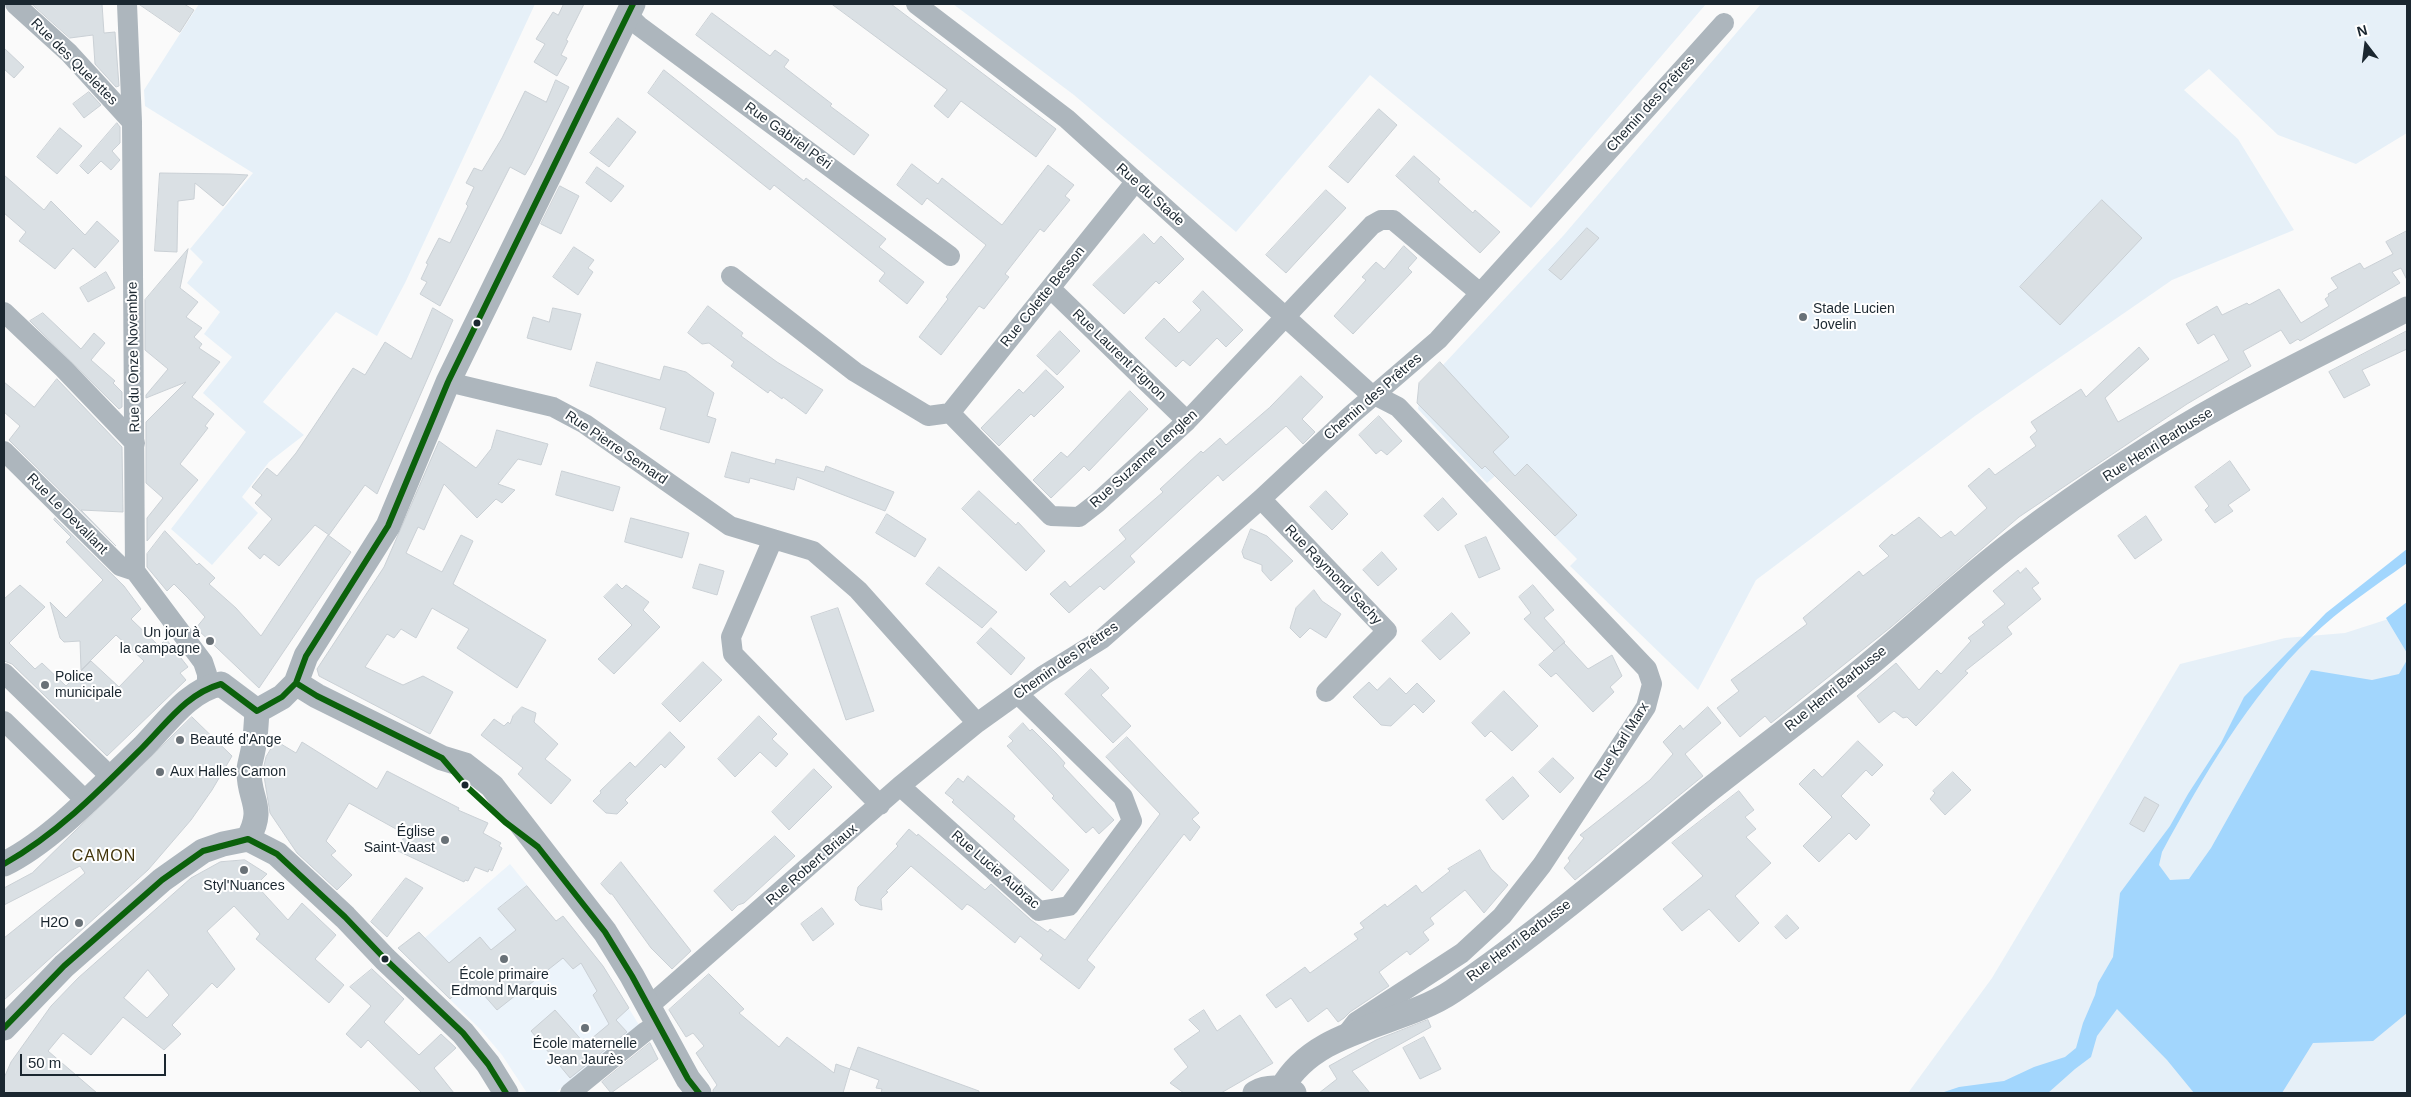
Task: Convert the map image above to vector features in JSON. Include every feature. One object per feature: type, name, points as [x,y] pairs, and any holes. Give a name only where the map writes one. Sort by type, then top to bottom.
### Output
[{"type":"street","name":"Rue des Quelettes","points":[[15,4],[69,53],[132,122]]},
{"type":"street","name":"Rue du Onze Novembre","points":[[126,4],[132,122],[135,443],[134,571]]},
{"type":"street","name":"Rue du Stade","points":[[916,4],[1067,119],[1284,318],[1367,391],[1376,394]]},
{"type":"street","name":"Rue Gabriel Péri","points":[[630,9],[639,26],[950,256]]},
{"type":"street","points":[[256,711],[282,697],[296,683],[306,656],[388,526],[448,382],[630,9]]},
{"type":"street","name":"Chemin des Prêtres","points":[[977,723],[1044,676],[1102,640],[1438,340],[1724,23]]},
{"type":"street","name":"Rue Colette Besson","points":[[950,413],[1136,181]]},
{"type":"street","name":"Rue Suzanne Lenglen","points":[[950,413],[1051,516],[1079,517],[1187,421],[1372,225],[1381,220],[1393,220],[1480,293]]},
{"type":"street","points":[[731,276],[855,372],[928,416],[950,413]]},
{"type":"street","name":"Rue Laurent Fignon","points":[[1051,289],[1187,421]]},
{"type":"street","name":"Rue Henri Barbusse","points":[[1288,1091],[1288,1077],[1313,1054],[1350,1035],[1382,1024],[1450,993],[1581,895],[1729,774],[1851,679],[2013,543],[2090,488],[2187,425],[2229,401],[2407,310]]},
{"type":"street","points":[[4,312],[64,369],[135,443]]},
{"type":"street","name":"Rue Pierre Semard","points":[[448,382],[552,407],[585,424],[730,526],[813,551],[858,590],[977,723]]},
{"type":"street","name":"Rue Karl Marx","points":[[1350,1035],[1349,1029],[1356,1022],[1462,954],[1502,916],[1542,865],[1646,707],[1652,684],[1647,668],[1398,408],[1376,394]]},
{"type":"street","name":"Rue Le Devallant","points":[[4,451],[120,566],[134,571]]},
{"type":"street","name":"Rue Raymond Sachy","points":[[1261,499],[1387,631],[1326,692]]},
{"type":"street","points":[[774,539],[731,637],[733,654],[880,805]]},
{"type":"street","points":[[134,571],[203,662],[207,674],[207,687]]},
{"type":"street","points":[[4,673],[112,777]]},
{"type":"street","points":[[296,683],[317,696],[442,758],[464,765],[492,786],[605,932],[632,976],[688,1079],[699,1093]]},
{"type":"street","points":[[4,864],[33,848],[112,777],[178,709],[207,687],[221,684],[256,711]]},
{"type":"street","name":"Rue Lucie Aubrac","points":[[900,786],[1039,911],[1070,906],[1132,821],[1123,797],[1019,695]]},
{"type":"street","points":[[248,839],[256,824],[257,808],[249,782],[249,766],[256,731],[256,711]]},
{"type":"street","points":[[4,721],[86,801]]},
{"type":"street","name":"Rue Robert Briaux","points":[[570,1093],[900,786],[977,723]]},
{"type":"street","points":[[4,1028],[64,966],[162,880],[204,850],[248,839],[277,854],[345,917],[385,959],[463,1033],[488,1064],[506,1093]]},
{"type":"street","points":[[1255,1093],[1268,1088],[1288,1091]]},
{"type":"shaded area","points":[[199,4],[535,4],[405,283],[377,336],[336,312],[263,402],[304,435],[269,462],[242,497],[258,513],[212,565],[171,529],[246,432],[203,393],[232,357],[204,334],[220,312],[187,283],[203,262],[190,249],[253,173],[145,106],[144,90]]},
{"type":"shaded area","points":[[953,4],[1706,4],[1531,208],[1370,75],[1236,232],[1074,95]]},
{"type":"shaded area","name":"Stade Lucien Jovelin","points":[[1761,4],[2407,4],[2407,133],[2356,164],[2278,135],[2209,69],[2184,90],[2238,139],[2294,230],[2172,280],[1975,416],[1756,580],[1698,690],[1570,566],[1577,559],[1495,476],[1487,483],[1418,409],[1422,384],[1443,365],[1563,236]]},
{"type":"shaded area","points":[[2407,613],[2407,1093],[1908,1093],[1992,978],[2180,664],[2285,638],[2345,633]]},
{"type":"shaded area","name":"École primaire Edmond Marquis","points":[[510,864],[544,906],[537,912],[549,927],[563,916],[603,966],[639,1025],[555,1093],[527,1093],[502,1055],[481,1030],[405,955]]},
{"type":"water","points":[[2407,549],[2407,563],[2358,598],[2322,627],[2288,660],[2267,685],[2247,711],[2194,795],[2162,852],[2159,865],[2170,880],[2189,879],[2211,848],[2311,670],[2372,680],[2399,674],[2407,660],[2407,1013],[2373,1041],[2313,1043],[2282,1093],[2194,1093],[2167,1060],[2117,1009],[2097,1036],[2091,1057],[2048,1093],[1941,1093],[1959,1087],[2004,1081],[2034,1067],[2065,1057],[2076,1048],[2098,983],[2113,957],[2120,893],[2170,826],[2221,743],[2244,697],[2326,613]]},
{"type":"water","points":[[2407,602],[2407,653],[2386,618]]},
{"type":"building","points":[[32,4],[102,4],[104,33],[115,32],[119,86],[116,87],[95,64],[93,35],[70,38]]},
{"type":"building","points":[[139,4],[184,4],[194,10],[180,32]]},
{"type":"building","points":[[564,4],[584,4],[566,40],[568,41],[561,55],[567,58],[557,76],[534,62],[545,44],[536,39],[553,12],[558,15]]},
{"type":"building","points":[[832,4],[891,4],[1056,129],[1036,157],[961,101],[948,118],[934,106],[947,90]]},
{"type":"building","points":[[712,13],[770,56],[775,50],[789,60],[784,67],[832,104],[830,106],[869,135],[854,155],[696,35]]},
{"type":"building","points":[[4,48],[24,67],[14,78],[4,69]]},
{"type":"building","points":[[664,70],[804,181],[806,178],[886,239],[879,247],[924,282],[907,304],[879,281],[885,273],[774,185],[770,190],[648,93]]},
{"type":"building","points":[[556,80],[569,87],[531,165],[525,175],[510,167],[440,306],[420,294],[427,282],[421,279],[428,264],[426,263],[439,238],[450,243],[468,206],[466,204],[474,187],[466,183],[474,168],[482,171],[502,138],[525,91],[546,102]]},
{"type":"building","points":[[89,92],[101,105],[84,118],[73,104]]},
{"type":"building","points":[[1379,109],[1397,125],[1348,183],[1329,167]]},
{"type":"building","points":[[618,118],[636,132],[609,167],[590,153]]},
{"type":"building","points":[[117,123],[120,127],[120,143],[112,151],[120,160],[111,170],[101,161],[88,174],[80,166]]},
{"type":"building","points":[[60,128],[82,146],[57,174],[37,157]]},
{"type":"building","points":[[1414,156],[1440,179],[1438,182],[1473,213],[1475,210],[1500,232],[1480,253],[1396,176]]},
{"type":"building","points":[[912,164],[938,184],[942,178],[1002,225],[1048,165],[1074,185],[1065,196],[1070,200],[1044,232],[1040,229],[1005,274],[1009,277],[984,309],[979,306],[941,355],[919,337],[948,299],[946,297],[986,245],[927,198],[922,205],[897,185]]},
{"type":"building","points":[[597,167],[624,186],[611,202],[586,183]]},
{"type":"building","points":[[160,173],[248,175],[223,206],[195,183],[194,199],[178,201],[177,252],[155,251]]},
{"type":"building","points":[[4,175],[44,210],[51,201],[85,235],[97,221],[119,241],[95,268],[73,248],[55,269],[19,241],[26,232],[4,213]]},
{"type":"building","points":[[560,186],[579,196],[561,234],[541,224]]},
{"type":"building","points":[[1326,190],[1346,208],[1286,273],[1266,255]]},
{"type":"building","points":[[2102,200],[2142,238],[2060,325],[2020,287]]},
{"type":"building","points":[[1587,228],[1599,238],[1561,280],[1549,270]]},
{"type":"building","points":[[2407,231],[2407,280],[2401,268],[2392,272],[2400,283],[2300,341],[2298,339],[2290,344],[2281,330],[2243,351],[2251,366],[2187,404],[2019,517],[1891,627],[1771,723],[1765,716],[1740,737],[1717,708],[1739,691],[1731,680],[1807,624],[1803,618],[1859,571],[1863,576],[1889,556],[1879,546],[1892,534],[1894,536],[1919,517],[1941,538],[1951,531],[1955,536],[1987,508],[1968,486],[1989,468],[1995,475],[2036,446],[2030,437],[2037,431],[2031,422],[2081,389],[2086,397],[2139,347],[2149,359],[2105,398],[2118,422],[2229,360],[2214,334],[2198,344],[2186,324],[2217,306],[2222,315],[2247,303],[2249,305],[2279,289],[2301,323],[2329,306],[2325,299],[2329,296],[2328,294],[2338,288],[2331,278],[2360,263],[2364,269],[2393,254],[2386,242]]},
{"type":"building","points":[[1144,234],[1154,244],[1161,236],[1184,259],[1159,284],[1156,281],[1124,314],[1093,285]]},
{"type":"building","points":[[1404,246],[1417,258],[1408,268],[1412,272],[1353,334],[1334,316],[1366,280],[1362,277],[1376,262],[1384,269]]},
{"type":"building","points":[[574,247],[594,260],[588,268],[593,272],[578,295],[553,277]]},
{"type":"building","points":[[188,249],[180,288],[198,302],[186,317],[202,328],[194,337],[202,344],[199,348],[220,362],[192,397],[214,414],[205,426],[208,428],[180,464],[198,480],[147,541],[147,518],[163,498],[146,483],[146,422],[186,382],[146,398],[146,395],[168,369],[145,350],[145,300]]},
{"type":"building","points":[[106,272],[115,288],[88,302],[80,288]]},
{"type":"building","points":[[1203,291],[1243,330],[1226,347],[1217,338],[1190,366],[1183,360],[1176,367],[1145,338],[1164,318],[1179,333],[1201,310],[1193,302]]},
{"type":"building","points":[[708,306],[743,333],[741,336],[777,362],[823,390],[806,414],[783,397],[782,399],[770,390],[768,393],[731,366],[734,362],[709,343],[702,344],[688,333]]},
{"type":"building","points":[[433,308],[453,320],[377,494],[365,485],[329,535],[315,525],[279,566],[264,554],[260,559],[248,548],[272,519],[255,503],[262,495],[252,487],[267,468],[277,476],[296,453],[353,368],[365,375],[385,342],[411,359]]},
{"type":"building","points":[[553,308],[581,314],[571,350],[527,338],[533,317],[549,322]]},
{"type":"building","points":[[43,313],[81,349],[94,333],[105,343],[91,360],[115,381],[113,383],[122,392],[122,407],[119,409],[30,321]]},
{"type":"building","points":[[1060,331],[1080,351],[1057,375],[1037,356]]},
{"type":"building","points":[[2407,331],[2407,349],[2362,370],[2370,385],[2344,398],[2329,372]]},
{"type":"building","points":[[597,362],[660,380],[664,366],[686,372],[714,393],[707,416],[716,419],[709,443],[660,429],[666,408],[590,386]]},
{"type":"building","points":[[1440,362],[1509,437],[1493,452],[1515,476],[1527,464],[1577,515],[1555,536],[1485,466],[1482,469],[1417,403],[1419,383]]},
{"type":"building","points":[[1046,370],[1064,387],[1034,417],[1031,414],[999,446],[981,428],[1019,389],[1023,393]]},
{"type":"building","points":[[1301,376],[1323,397],[1302,419],[1315,432],[1303,444],[1286,426],[1223,481],[1218,475],[1130,556],[1135,562],[1104,590],[1100,586],[1069,613],[1050,594],[1065,581],[1070,587],[1126,539],[1119,530],[1163,492],[1160,489],[1201,451],[1203,453],[1220,438],[1226,445],[1269,408]]},
{"type":"building","points":[[57,379],[122,447],[123,512],[81,510],[116,546],[9,440],[20,426],[4,412],[4,382],[34,407]]},
{"type":"building","points":[[1130,391],[1148,409],[1089,471],[1084,466],[1051,498],[1033,480],[1061,452],[1067,457]]},
{"type":"building","points":[[1379,416],[1402,441],[1387,455],[1381,450],[1376,454],[1359,435]]},
{"type":"building","points":[[497,430],[548,444],[541,465],[518,459],[498,484],[515,490],[502,503],[496,499],[477,518],[444,484],[424,530],[418,527],[406,553],[442,572],[461,535],[473,541],[453,584],[546,640],[517,688],[457,648],[469,629],[432,608],[416,638],[401,629],[394,638],[387,634],[365,667],[403,685],[423,676],[453,692],[430,734],[319,676],[317,669],[384,567],[439,441],[476,468],[491,449]]},
{"type":"building","points":[[732,452],[775,464],[776,459],[824,472],[826,466],[894,492],[885,511],[797,477],[794,490],[750,478],[749,483],[725,477]]},
{"type":"building","points":[[2230,461],[2250,490],[2228,505],[2233,511],[2215,523],[2205,510],[2209,506],[2195,487]]},
{"type":"building","points":[[562,471],[620,487],[613,511],[556,495]]},
{"type":"building","points":[[979,491],[1016,525],[1018,522],[1045,551],[1026,571],[962,509]]},
{"type":"building","points":[[1326,491],[1348,514],[1332,530],[1310,507]]},
{"type":"building","points":[[1443,498],[1457,514],[1438,531],[1424,516]]},
{"type":"building","points":[[887,514],[926,539],[915,557],[876,533]]},
{"type":"building","points":[[2146,516],[2162,540],[2135,559],[2118,536]]},
{"type":"building","points":[[55,518],[124,586],[141,609],[131,619],[159,646],[166,639],[188,667],[180,673],[186,680],[107,756],[12,664],[4,661],[4,599],[20,585],[45,607],[9,643],[35,669],[42,663],[66,686],[91,661],[119,687],[144,661],[116,635],[81,670],[80,641],[64,642],[60,638],[50,602],[66,618],[103,580],[66,542],[71,537],[54,520]]},
{"type":"building","points":[[631,518],[689,533],[682,558],[625,542]]},
{"type":"building","points":[[1251,529],[1267,536],[1293,561],[1271,581],[1262,571],[1262,565],[1244,558],[1242,552]]},
{"type":"building","points":[[165,531],[197,565],[199,563],[215,578],[209,584],[236,608],[261,636],[328,535],[351,552],[259,688],[196,628],[205,617],[188,598],[174,584],[167,591],[147,567],[147,554]]},
{"type":"building","points":[[1486,537],[1500,569],[1479,578],[1465,546]]},
{"type":"building","points":[[1382,552],[1397,569],[1378,586],[1363,570]]},
{"type":"building","points":[[700,564],[724,571],[717,595],[693,588]]},
{"type":"building","points":[[939,567],[997,612],[982,628],[926,584]]},
{"type":"building","points":[[2026,568],[2039,583],[2032,588],[2041,599],[2007,627],[2012,634],[1965,671],[1968,673],[1916,726],[1907,717],[1903,718],[1894,711],[1879,723],[1857,696],[1896,663],[1919,690],[1937,670],[1941,674],[1971,641],[1968,638],[1985,625],[1982,622],[2005,604],[1993,591],[2018,570],[2020,573]]},
{"type":"building","points":[[617,584],[622,589],[626,585],[649,602],[643,610],[660,627],[614,674],[598,659],[632,625],[604,597]]},
{"type":"building","points":[[1533,585],[1554,610],[1544,618],[1565,642],[1554,651],[1524,619],[1531,613],[1519,597]]},
{"type":"building","points":[[1314,590],[1322,601],[1341,614],[1326,638],[1310,628],[1300,638],[1290,628],[1296,608]]},
{"type":"building","points":[[838,608],[874,711],[846,720],[811,617]]},
{"type":"building","points":[[1452,613],[1470,633],[1440,660],[1422,641]]},
{"type":"building","points":[[991,628],[1025,658],[1011,675],[977,643]]},
{"type":"building","points":[[1564,643],[1588,669],[1612,655],[1622,676],[1610,687],[1614,692],[1593,712],[1556,673],[1551,677],[1539,665]]},
{"type":"building","points":[[703,662],[722,680],[680,722],[662,704]]},
{"type":"building","points":[[1091,669],[1109,688],[1101,695],[1131,726],[1113,743],[1065,694]]},
{"type":"building","points":[[1390,678],[1406,694],[1417,683],[1435,701],[1423,713],[1414,704],[1391,726],[1381,725],[1353,697],[1369,682],[1377,690]]},
{"type":"building","points":[[1504,691],[1538,726],[1512,751],[1491,731],[1485,737],[1472,723]]},
{"type":"building","points":[[522,707],[536,713],[534,722],[558,744],[545,759],[571,780],[551,804],[518,774],[523,768],[481,735],[494,719],[504,726],[508,722],[510,724],[513,716]]},
{"type":"building","points":[[1708,707],[1721,723],[1685,754],[1703,776],[1575,880],[1564,868],[1570,861],[1568,858],[1584,838],[1580,835],[1650,780],[1673,754],[1663,742],[1680,725],[1683,729]]},
{"type":"building","points":[[759,716],[777,734],[772,739],[788,754],[776,767],[760,752],[735,777],[718,759]]},
{"type":"building","points":[[192,717],[232,756],[212,790],[191,820],[148,870],[4,1000],[4,938],[85,873],[80,866],[4,905],[4,888],[32,873]]},
{"type":"building","points":[[1023,723],[1030,731],[1032,729],[1056,753],[1065,763],[1063,766],[1114,820],[1099,834],[1093,827],[1086,833],[1052,798],[1054,796],[1007,746],[1013,741],[1009,737]]},
{"type":"building","points":[[670,732],[685,747],[665,768],[661,764],[625,800],[628,803],[617,814],[606,813],[593,801],[601,793],[600,791],[630,762],[635,767]]},
{"type":"building","points":[[1127,737],[1199,813],[1192,819],[1200,827],[1190,841],[1184,834],[1087,960],[1095,967],[1079,989],[1040,959],[1043,955],[1020,936],[1015,943],[972,907],[967,904],[962,910],[911,866],[886,891],[888,892],[881,899],[882,910],[860,905],[855,900],[858,887],[898,846],[896,844],[909,829],[917,836],[918,834],[985,890],[991,884],[1031,920],[1048,932],[1050,929],[1065,940],[1160,814],[1106,757]]},
{"type":"building","points":[[276,741],[296,753],[302,742],[377,789],[387,771],[459,808],[458,810],[488,823],[483,833],[501,843],[499,846],[502,848],[492,871],[489,869],[488,872],[475,867],[468,881],[465,880],[464,882],[398,851],[405,834],[349,803],[326,841],[336,851],[331,855],[352,875],[337,890],[297,853],[270,813],[263,770],[266,757]]},
{"type":"building","points":[[1858,741],[1883,765],[1872,776],[1866,770],[1841,796],[1870,825],[1856,840],[1849,833],[1819,862],[1803,846],[1832,817],[1799,784],[1814,769],[1822,777]]},
{"type":"building","points":[[1553,758],[1574,778],[1560,793],[1539,772]]},
{"type":"building","points":[[814,769],[832,787],[789,830],[772,812]]},
{"type":"building","points":[[1953,772],[1971,790],[1945,815],[1930,799],[1935,793],[1933,791]]},
{"type":"building","points":[[968,776],[1015,816],[1013,819],[1069,870],[1052,891],[952,802],[954,800],[945,793],[958,778],[963,782]]},
{"type":"building","points":[[1513,777],[1529,796],[1503,820],[1486,800]]},
{"type":"building","points":[[1739,791],[1754,810],[1745,817],[1756,829],[1746,837],[1771,863],[1735,896],[1759,923],[1739,942],[1709,909],[1682,931],[1663,909],[1703,876],[1672,843]]},
{"type":"building","points":[[2145,797],[2159,805],[2144,832],[2130,824]]},
{"type":"building","points":[[775,836],[795,856],[744,903],[738,905],[732,911],[714,891]]},
{"type":"building","points":[[1480,850],[1491,869],[1508,885],[1484,913],[1465,890],[1430,918],[1434,924],[1423,932],[1429,940],[1410,955],[1407,951],[1379,972],[1389,986],[1344,1018],[1338,1022],[1327,1008],[1308,1022],[1291,998],[1276,1008],[1266,995],[1305,967],[1310,973],[1358,939],[1354,934],[1364,928],[1360,923],[1385,904],[1387,907],[1416,885],[1422,893],[1450,871],[1448,869]]},
{"type":"building","points":[[245,860],[267,874],[256,885],[288,920],[302,903],[336,935],[315,959],[344,985],[329,1003],[256,939],[260,934],[234,906],[207,931],[235,969],[217,988],[212,983],[172,1025],[181,1034],[164,1050],[123,1017],[91,1055],[63,1033],[48,1051],[97,1093],[4,1093],[4,1078],[11,1062],[51,1006],[78,978],[191,878],[220,862]],"holes":[[[148,970],[169,995],[147,1018],[124,998]]]},
{"type":"building","points":[[621,862],[691,951],[672,969],[651,948],[612,894],[601,884]]},
{"type":"building","points":[[406,878],[423,888],[387,937],[371,922]]},
{"type":"building","points":[[527,886],[556,921],[563,916],[603,966],[629,1008],[616,1020],[627,1032],[570,1078],[531,1031],[555,1010],[585,1044],[609,1024],[593,995],[597,991],[581,963],[573,969],[563,958],[497,1010],[483,994],[480,997],[468,982],[450,999],[398,948],[419,932],[449,963],[480,937],[491,950],[516,930],[498,909]]},
{"type":"building","points":[[822,908],[834,924],[813,941],[801,924]]},
{"type":"building","points":[[1787,915],[1799,928],[1786,939],[1775,927]]},
{"type":"building","points":[[372,969],[404,999],[384,1022],[419,1055],[441,1034],[456,1048],[434,1068],[454,1093],[422,1093],[368,1040],[361,1048],[346,1034],[371,1006],[350,987]]},
{"type":"building","points":[[709,974],[744,1009],[739,1013],[779,1047],[787,1037],[834,1073],[836,1064],[850,1069],[843,1093],[713,1093],[717,1085],[696,1053],[704,1046],[693,1033],[686,1037],[669,1010]]},
{"type":"building","points":[[1204,1010],[1217,1031],[1240,1015],[1273,1063],[1221,1093],[1184,1093],[1170,1083],[1188,1067],[1174,1049],[1200,1031],[1189,1020]]},
{"type":"building","points":[[1428,1020],[1431,1027],[1352,1071],[1370,1093],[1319,1093],[1337,1079],[1329,1066],[1376,1040]]},
{"type":"building","points":[[1424,1037],[1441,1069],[1420,1079],[1403,1048]]},
{"type":"building","points":[[650,1043],[658,1059],[611,1093],[602,1082]]},
{"type":"building","points":[[858,1047],[979,1091],[979,1093],[881,1093],[882,1089],[876,1088],[879,1080],[850,1069]]},
{"type":"transit line","points":[[4,864],[42,839],[77,811],[178,710],[197,695],[221,684],[257,711],[282,697],[296,683],[306,656],[388,526],[448,382],[633,4]]},
{"type":"transit line","points":[[296,683],[317,696],[442,758],[465,785],[505,822],[538,847],[605,932],[632,976],[688,1079],[699,1093]]},
{"type":"transit line","points":[[4,1028],[64,966],[162,880],[203,851],[248,839],[277,854],[345,917],[385,959],[463,1033],[488,1064],[506,1093]]},
{"type":"place","name":"Stade Lucien Jovelin","points":[[1803,317]]},
{"type":"place","name":"Un jour à la campagne","points":[[210,641]]},
{"type":"place","name":"Police municipale","points":[[45,685]]},
{"type":"place","name":"Beauté d'Ange","points":[[180,740]]},
{"type":"place","name":"Aux Halles Camon","points":[[160,772]]},
{"type":"place","name":"Église Saint-Vaast","points":[[445,840]]},
{"type":"place","name":"Styl'Nuances","points":[[244,870]]},
{"type":"place","name":"H2O","points":[[79,923]]},
{"type":"place","name":"École primaire Edmond Marquis","points":[[504,959]]},
{"type":"place","name":"École maternelle Jean Jaurès","points":[[585,1028]]},
{"type":"district","name":"CAMON","points":[[104,857]]}]
